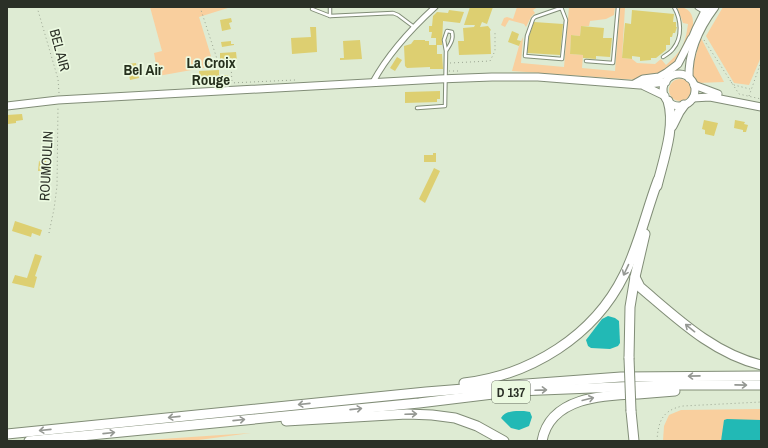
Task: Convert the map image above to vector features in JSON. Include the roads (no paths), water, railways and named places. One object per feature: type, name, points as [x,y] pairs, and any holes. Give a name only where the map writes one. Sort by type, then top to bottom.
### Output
[{"type":"highway","points":[[634,441],[631,411],[629,319],[635,277],[669,133],[670,112],[666,99]]},
{"type":"highway","points":[[669,133],[684,105]]},
{"type":"highway","points":[[426,392],[443,386],[486,380],[521,368],[548,356],[580,332],[606,304],[623,276],[635,248],[658,180]]},
{"type":"highway","points":[[635,277],[640,287],[706,341],[731,355],[761,365]]},
{"type":"highway","name":"D 137","points":[[7,434],[426,392],[620,377],[761,376]]},
{"type":"highway","points":[[542,441],[546,426],[555,415],[579,401],[617,395],[710,390],[720,385]]},
{"type":"highway","name":"D 137","points":[[29,441],[419,403],[516,391],[720,385],[761,386]]},
{"type":"highway","points":[[629,441],[631,411]]},
{"type":"highway","points":[[261,418],[273,421],[289,421],[407,414],[432,414],[455,418],[472,424],[504,441]]},
{"type":"main road","points":[[637,85],[643,79],[659,77],[678,64],[705,10],[715,7]]},
{"type":"main road","points":[[689,78],[689,65],[692,51],[705,10]]},
{"type":"main road","points":[[666,99],[664,88],[666,82],[677,74],[686,58],[691,40]]},
{"type":"main road","points":[[7,106],[58,100],[372,82],[446,78],[538,77],[637,85],[653,89],[676,105],[684,105],[693,98],[695,92],[694,85],[689,78],[677,74]]},
{"type":"main road","points":[[637,85],[666,82]]},
{"type":"main road","points":[[694,85],[712,93],[748,99],[761,103]]},
{"type":"main road","points":[[693,98],[710,97],[761,107]]},
{"type":"street","points":[[372,82],[378,71],[414,27],[435,7]]},
{"type":"lane","points":[[330,7],[330,16]]},
{"type":"lane","points":[[586,61],[613,63],[618,7]]},
{"type":"lane","points":[[663,57],[674,48],[680,34],[680,20],[674,7]]},
{"type":"lane","points":[[561,8],[566,20],[562,59],[525,56],[527,36],[532,19],[561,8]]},
{"type":"lane","points":[[312,9],[330,16],[393,13],[402,17],[414,27]]},
{"type":"lane","points":[[417,108],[445,106],[446,51],[444,40],[447,31],[452,32],[453,36],[446,51]]},
{"type":"water","points":[[608,316],[619,321],[620,343],[618,346],[610,349],[591,348],[588,346],[586,340],[602,319]]},
{"type":"water","points":[[508,412],[530,412],[532,417],[529,426],[519,430],[511,428],[501,418]]},
{"type":"water","points":[[724,420],[761,420],[761,441],[721,441]]},
{"type":"district","name":"Bel Air","points":[[143,69]]},
{"type":"district","name":"La Croix Rouge","points":[[211,70]]}]
